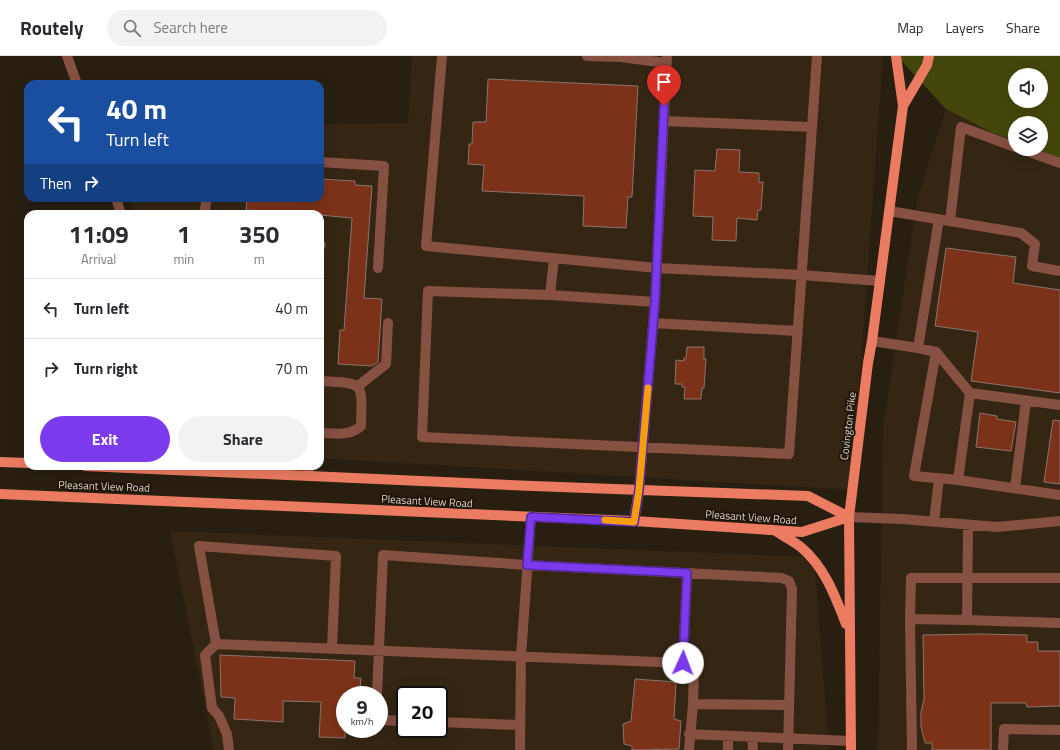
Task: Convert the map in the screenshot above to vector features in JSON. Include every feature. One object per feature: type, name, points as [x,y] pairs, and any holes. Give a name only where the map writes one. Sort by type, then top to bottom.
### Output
[{"type":"main road","name":"Covington Pike","points":[[851,746],[849,517],[902,106],[896,56]]},
{"type":"main road","name":"Covington Pike","points":[[902,106],[928,60]]},
{"type":"main road","points":[[0,465],[24,463]]},
{"type":"main road","name":"Pleasant View Road","points":[[259,470],[308,471],[639,490],[808,496],[849,517]]},
{"type":"main road","points":[[634,522],[639,490]]},
{"type":"main road","name":"Pleasant View Road","points":[[0,494],[531,517],[802,532],[849,517]]},
{"type":"main road","points":[[774,530],[801,548],[818,565],[831,585],[849,629]]},
{"type":"lane","points":[[67,56],[76,80]]},
{"type":"lane","points":[[442,56],[426,246],[657,268],[801,275],[880,281]]},
{"type":"lane","points":[[587,56],[666,60],[655,302],[639,490]]},
{"type":"lane","points":[[655,302],[550,295],[428,291],[422,437],[789,454],[817,56]]},
{"type":"lane","points":[[664,121],[812,127]]},
{"type":"lane","points":[[950,221],[961,127],[1008,144]]},
{"type":"lane","points":[[1040,156],[1060,163]]},
{"type":"lane","points":[[324,162],[384,166],[378,268]]},
{"type":"lane","points":[[889,211],[1021,233],[1035,244],[1032,266],[1060,270]]},
{"type":"lane","points":[[918,348],[939,219]]},
{"type":"lane","points":[[550,295],[554,258]]},
{"type":"lane","points":[[358,386],[386,364],[388,323]]},
{"type":"lane","points":[[653,323],[797,332]]},
{"type":"lane","points":[[872,342],[936,352],[970,393],[1060,406]]},
{"type":"lane","points":[[936,352],[914,476],[958,480],[1060,495]]},
{"type":"lane","points":[[324,381],[351,383],[358,386],[362,393],[361,426],[348,434],[324,433]]},
{"type":"lane","points":[[958,480],[970,393]]},
{"type":"lane","points":[[1015,488],[1026,401]]},
{"type":"lane","points":[[934,522],[939,478]]},
{"type":"lane","points":[[520,750],[520,656],[531,517]]},
{"type":"lane","points":[[849,517],[997,527],[1060,521]]},
{"type":"lane","points":[[967,620],[968,525]]},
{"type":"lane","points":[[216,644],[199,546],[336,556],[332,648]]},
{"type":"lane","points":[[377,686],[383,555],[527,565],[782,578],[790,580],[792,590],[788,750]]},
{"type":"lane","points":[[683,663],[687,573]]},
{"type":"lane","points":[[912,750],[910,619],[911,578],[1060,578]]},
{"type":"lane","points":[[910,619],[1060,623]]},
{"type":"lane","points":[[229,750],[226,734],[219,716],[212,708],[205,656],[216,644],[683,663],[694,668],[689,750]]},
{"type":"lane","points":[[693,704],[788,705]]},
{"type":"lane","points":[[448,722],[520,725]]},
{"type":"lane","points":[[1003,750],[1004,729],[1060,730]]},
{"type":"lane","points":[[690,734],[788,738],[851,746]]},
{"type":"lane","points":[[728,736],[728,750]]},
{"type":"lane","points":[[752,737],[752,750]]},
{"type":"shaded area","points":[[412,56],[883,56],[852,490],[324,458],[324,210],[134,210],[132,202],[324,202],[324,124],[408,123]]},
{"type":"shaded area","points":[[897,56],[1060,56],[1060,158],[1048,154],[1048,116],[1008,116],[1008,138],[991,132],[946,109]]},
{"type":"shaded area","points":[[946,109],[991,132],[1008,138],[1008,156],[1048,156],[1048,154],[1060,158],[1060,750],[878,750],[883,429],[917,200]]},
{"type":"shaded area","points":[[170,531],[814,557],[829,750],[214,750]]},
{"type":"building","points":[[488,79],[638,86],[632,197],[628,197],[626,228],[583,226],[584,196],[482,191],[484,165],[468,164],[469,144],[472,144],[473,122],[486,122]]},
{"type":"building","points":[[717,149],[740,150],[739,172],[759,173],[759,182],[763,182],[761,210],[758,210],[757,220],[737,218],[736,241],[712,240],[713,217],[693,216],[695,170],[715,171]]},
{"type":"building","points":[[324,179],[355,181],[355,185],[372,186],[364,298],[382,299],[378,362],[372,366],[338,364],[340,330],[344,330],[352,218],[324,215],[324,210],[246,210],[247,202],[324,202]]},
{"type":"building","points":[[946,248],[1016,257],[1013,283],[1060,290],[1060,393],[971,381],[978,332],[935,326]]},
{"type":"building","points":[[687,347],[704,347],[704,359],[706,359],[704,388],[702,388],[701,399],[684,399],[685,387],[682,387],[682,384],[675,384],[676,360],[684,361],[684,358],[686,358]]},
{"type":"building","points":[[980,413],[997,416],[997,419],[1016,422],[1011,451],[976,447]]},
{"type":"building","points":[[1053,420],[1060,421],[1060,484],[1044,482]]},
{"type":"building","points":[[923,635],[1027,635],[1027,642],[1038,642],[1038,651],[1060,651],[1060,706],[1027,707],[1026,703],[991,703],[991,750],[932,750],[932,743],[925,743],[921,727],[921,712],[924,699]]},
{"type":"building","points":[[220,655],[355,661],[354,678],[361,678],[360,686],[336,686],[336,738],[319,737],[321,702],[283,701],[283,722],[234,719],[235,698],[221,697]]},
{"type":"building","points":[[635,679],[676,682],[674,719],[681,721],[679,749],[632,750],[632,746],[624,744],[623,724],[631,721]]},
{"type":"slow traffic","points":[[605,520],[634,522],[639,490],[648,388]]},
{"type":"route","points":[[664,106],[655,302],[639,490],[634,522],[531,517],[527,565],[687,573],[683,663]]}]
